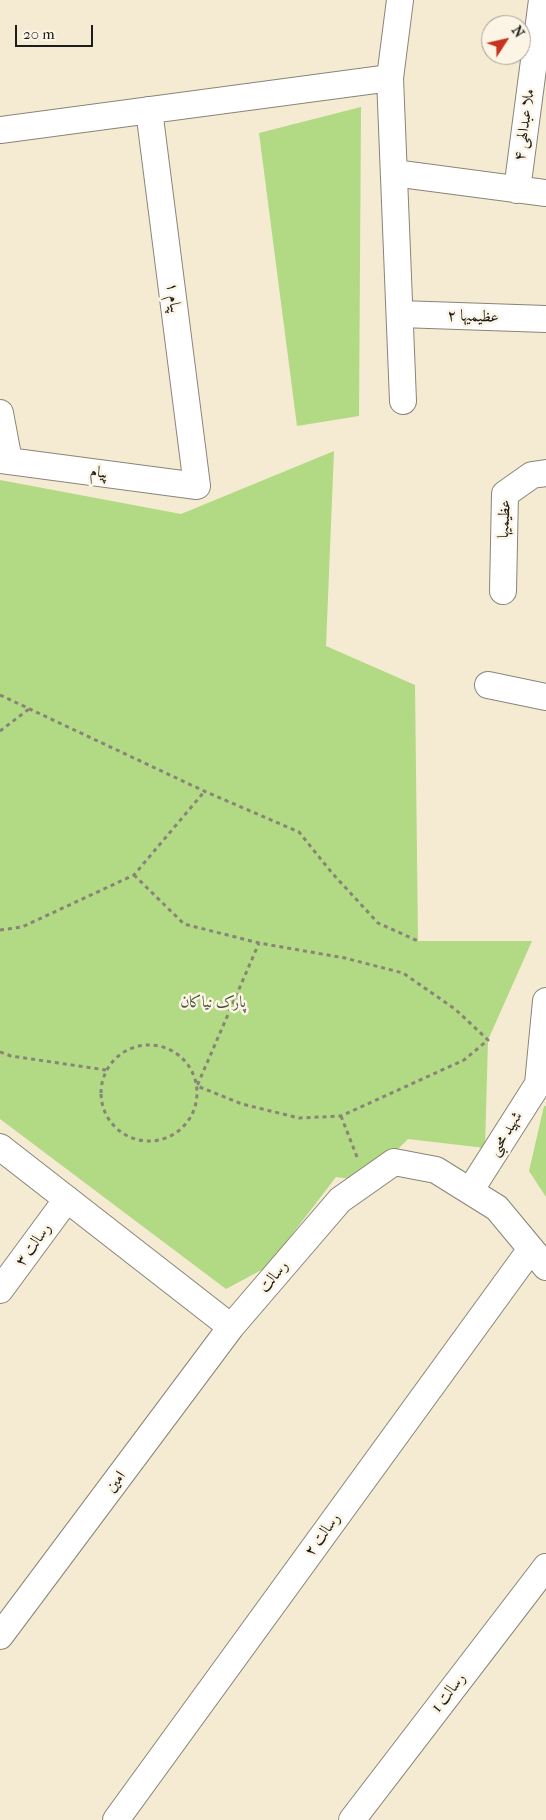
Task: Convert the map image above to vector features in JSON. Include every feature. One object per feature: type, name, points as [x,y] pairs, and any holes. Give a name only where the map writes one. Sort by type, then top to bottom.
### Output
[{"type":"street","points":[[400,0],[390,78],[403,401]]},
{"type":"street","name":"ملا عبدالهی ۴","points":[[517,190],[542,0]]},
{"type":"street","points":[[0,130],[390,78]]},
{"type":"street","name":"پیام ۱","points":[[149,110],[197,486]]},
{"type":"street","points":[[394,173],[546,194]]},
{"type":"street","name":"عظیمیها ۲","points":[[400,314],[546,319]]},
{"type":"street","points":[[0,413],[5,460]]},
{"type":"street","name":"پیام","points":[[5,460],[197,486]]},
{"type":"street","name":"عظیمیها","points":[[503,591],[505,494],[532,475],[546,474]]},
{"type":"street","points":[[488,685],[546,696]]},
{"type":"street","points":[[542,1084],[546,1001]]},
{"type":"street","name":"شهید محبی","points":[[470,1191],[542,1084]]},
{"type":"street","points":[[0,1147],[231,1328]]},
{"type":"street","name":"رسالت","points":[[231,1328],[340,1200],[394,1162],[436,1170],[497,1208],[539,1258]]},
{"type":"street","name":"رسالت ۳","points":[[0,1290],[67,1199]]},
{"type":"street","name":"رسالت ۲","points":[[116,1820],[539,1258]]},
{"type":"street","name":"امین","points":[[0,1636],[231,1328]]},
{"type":"street","name":"رسالت 1","points":[[352,1820],[546,1567]]},
{"type":"path","points":[[0,695],[204,792],[299,832],[332,873],[378,923],[418,941]]},
{"type":"path","points":[[0,730],[29,709]]},
{"type":"path","points":[[0,930],[22,927],[134,875],[204,792]]},
{"type":"path","points":[[134,875],[184,924],[259,943],[345,958],[402,972],[455,1009],[488,1040],[464,1060],[341,1116],[299,1118],[242,1104],[197,1086]]},
{"type":"path","points":[[197,1086],[259,943]]},
{"type":"path","points":[[143,1045],[158,1045],[172,1050],[184,1059],[193,1071],[197,1086],[197,1103],[191,1118],[186,1124],[180,1131],[166,1139],[149,1142],[133,1139],[118,1130],[107,1118],[101,1102],[101,1085],[106,1070],[116,1058],[128,1049],[143,1045]]},
{"type":"path","points":[[0,1052],[11,1056],[106,1070]]},
{"type":"path","points":[[341,1116],[366,1181]]},
{"type":"green space","points":[[361,107],[359,416],[297,426],[259,133]]},
{"type":"green space","name":"پارک نیاکان","points":[[334,451],[326,646],[415,685],[418,941],[532,941],[488,1040],[485,1148],[408,1139],[366,1181],[336,1177],[267,1267],[226,1289],[0,1119],[0,480],[181,514]]},
{"type":"green space","points":[[544,1106],[546,1106],[546,1197],[529,1171]]}]
